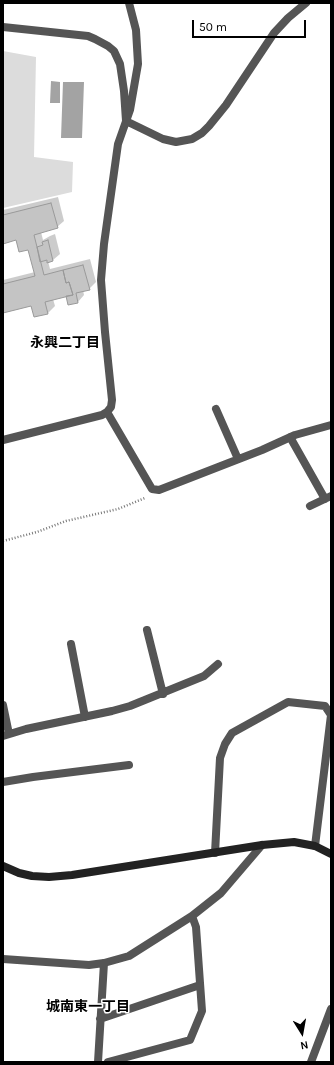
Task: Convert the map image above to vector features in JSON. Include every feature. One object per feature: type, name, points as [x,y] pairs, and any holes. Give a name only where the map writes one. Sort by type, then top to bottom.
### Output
[{"type":"street","points":[[3,440],[102,415],[111,407],[112,400],[102,295],[102,267],[118,144],[130,110],[138,64],[136,30],[129,3]]},
{"type":"street","points":[[126,121],[169,141],[183,141],[192,139],[202,133],[214,121],[226,105],[274,33],[288,18],[306,3]]},
{"type":"street","points":[[3,27],[88,36],[96,38],[108,46],[118,56],[120,64],[126,121]]},
{"type":"street","points":[[216,409],[238,459]]},
{"type":"street","points":[[107,412],[152,489],[157,490],[262,450],[303,432],[331,426]]},
{"type":"street","points":[[290,437],[328,497],[310,506]]},
{"type":"street","points":[[147,630],[163,694]]},
{"type":"street","points":[[71,644],[85,717]]},
{"type":"street","points":[[3,705],[6,735],[26,729],[124,708],[163,694],[204,676],[218,664]]},
{"type":"street","points":[[215,852],[220,758],[225,744],[232,733],[288,702],[325,706],[331,715],[315,846]]},
{"type":"street","points":[[3,782],[129,765]]},
{"type":"street","points":[[4,867],[32,876],[49,877],[79,874],[262,845],[294,842],[315,846],[331,854]]},
{"type":"street","points":[[3,959],[89,965],[104,963],[129,956],[192,916],[222,893],[262,845]]},
{"type":"street","points":[[108,1062],[190,1040],[202,1011],[196,927],[192,916]]},
{"type":"street","points":[[98,1062],[104,963]]},
{"type":"street","points":[[100,1019],[200,985]]},
{"type":"street","points":[[310,1062],[331,1009]]},
{"type":"path","points":[[3,541],[36,532],[66,521],[118,509],[146,497],[157,490]]},
{"type":"shaded area","points":[[3,51],[36,57],[34,157],[73,162],[72,192],[3,208]]},
{"type":"shaded area","points":[[51,81],[60,82],[60,103],[50,103]]},
{"type":"shaded area","points":[[63,82],[84,82],[82,138],[61,138]]},
{"type":"building","points":[[51,203],[58,228],[34,235],[44,275],[63,270],[66,283],[69,282],[73,295],[45,302],[48,314],[34,317],[31,306],[3,313],[3,284],[35,276],[28,250],[19,252],[16,240],[3,244],[3,215]]},
{"type":"building","points":[[48,240],[53,261],[47,263],[47,260],[40,262],[37,247],[43,245],[42,242]]},
{"type":"building","points":[[83,265],[90,290],[76,293],[78,303],[68,305],[66,296],[73,295],[69,282],[66,283],[63,270]]},
{"type":"district","name":"永興二丁目","points":[[65,343]]},
{"type":"district","name":"城南東一丁目","points":[[88,1007]]}]
